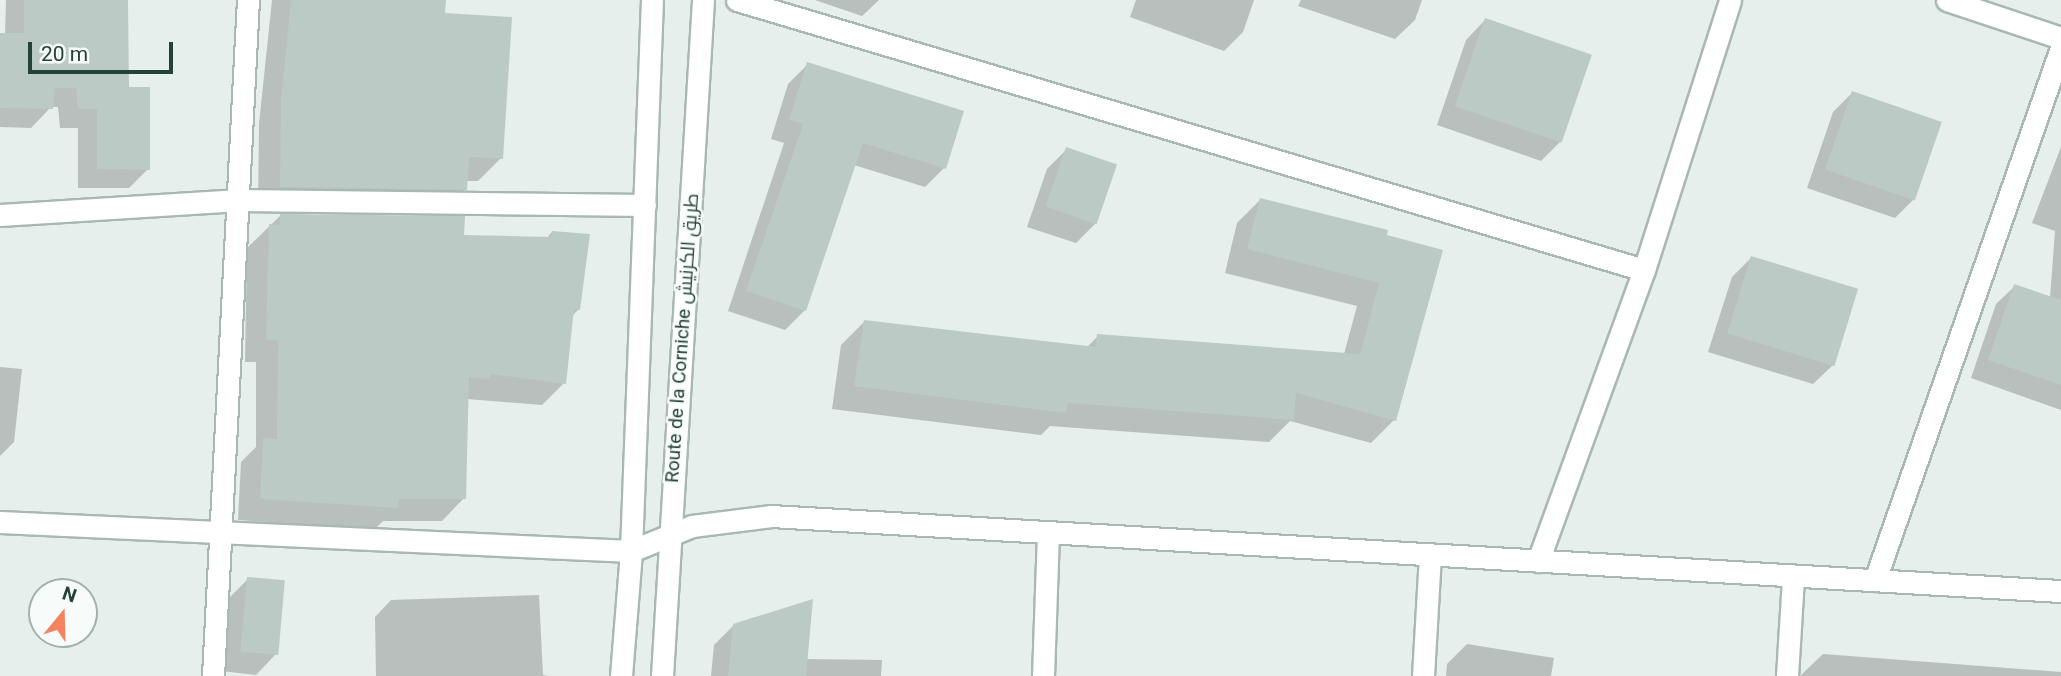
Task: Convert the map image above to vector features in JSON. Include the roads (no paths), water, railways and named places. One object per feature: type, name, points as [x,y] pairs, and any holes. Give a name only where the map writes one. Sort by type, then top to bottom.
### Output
[{"type":"street","points":[[213,676],[240,200],[248,0]]},
{"type":"street","name":"Route de la Corniche طريق الكرنيش","points":[[621,676],[631,551],[652,0]]},
{"type":"street","name":"Route de la Corniche طريق الكرنيش","points":[[662,676],[703,0]]},
{"type":"street","points":[[737,0],[1644,270]]},
{"type":"street","points":[[1538,561],[1644,270],[1730,0]]},
{"type":"street","points":[[1947,0],[2061,38]]},
{"type":"street","points":[[1875,580],[2061,48]]},
{"type":"street","points":[[0,215],[240,200],[645,205]]},
{"type":"street","points":[[0,522],[631,551],[692,526],[771,516],[1048,535],[2061,591]]},
{"type":"street","points":[[1043,676],[1048,535]]},
{"type":"street","points":[[1423,676],[1430,556]]},
{"type":"street","points":[[1787,676],[1793,578]]}]
